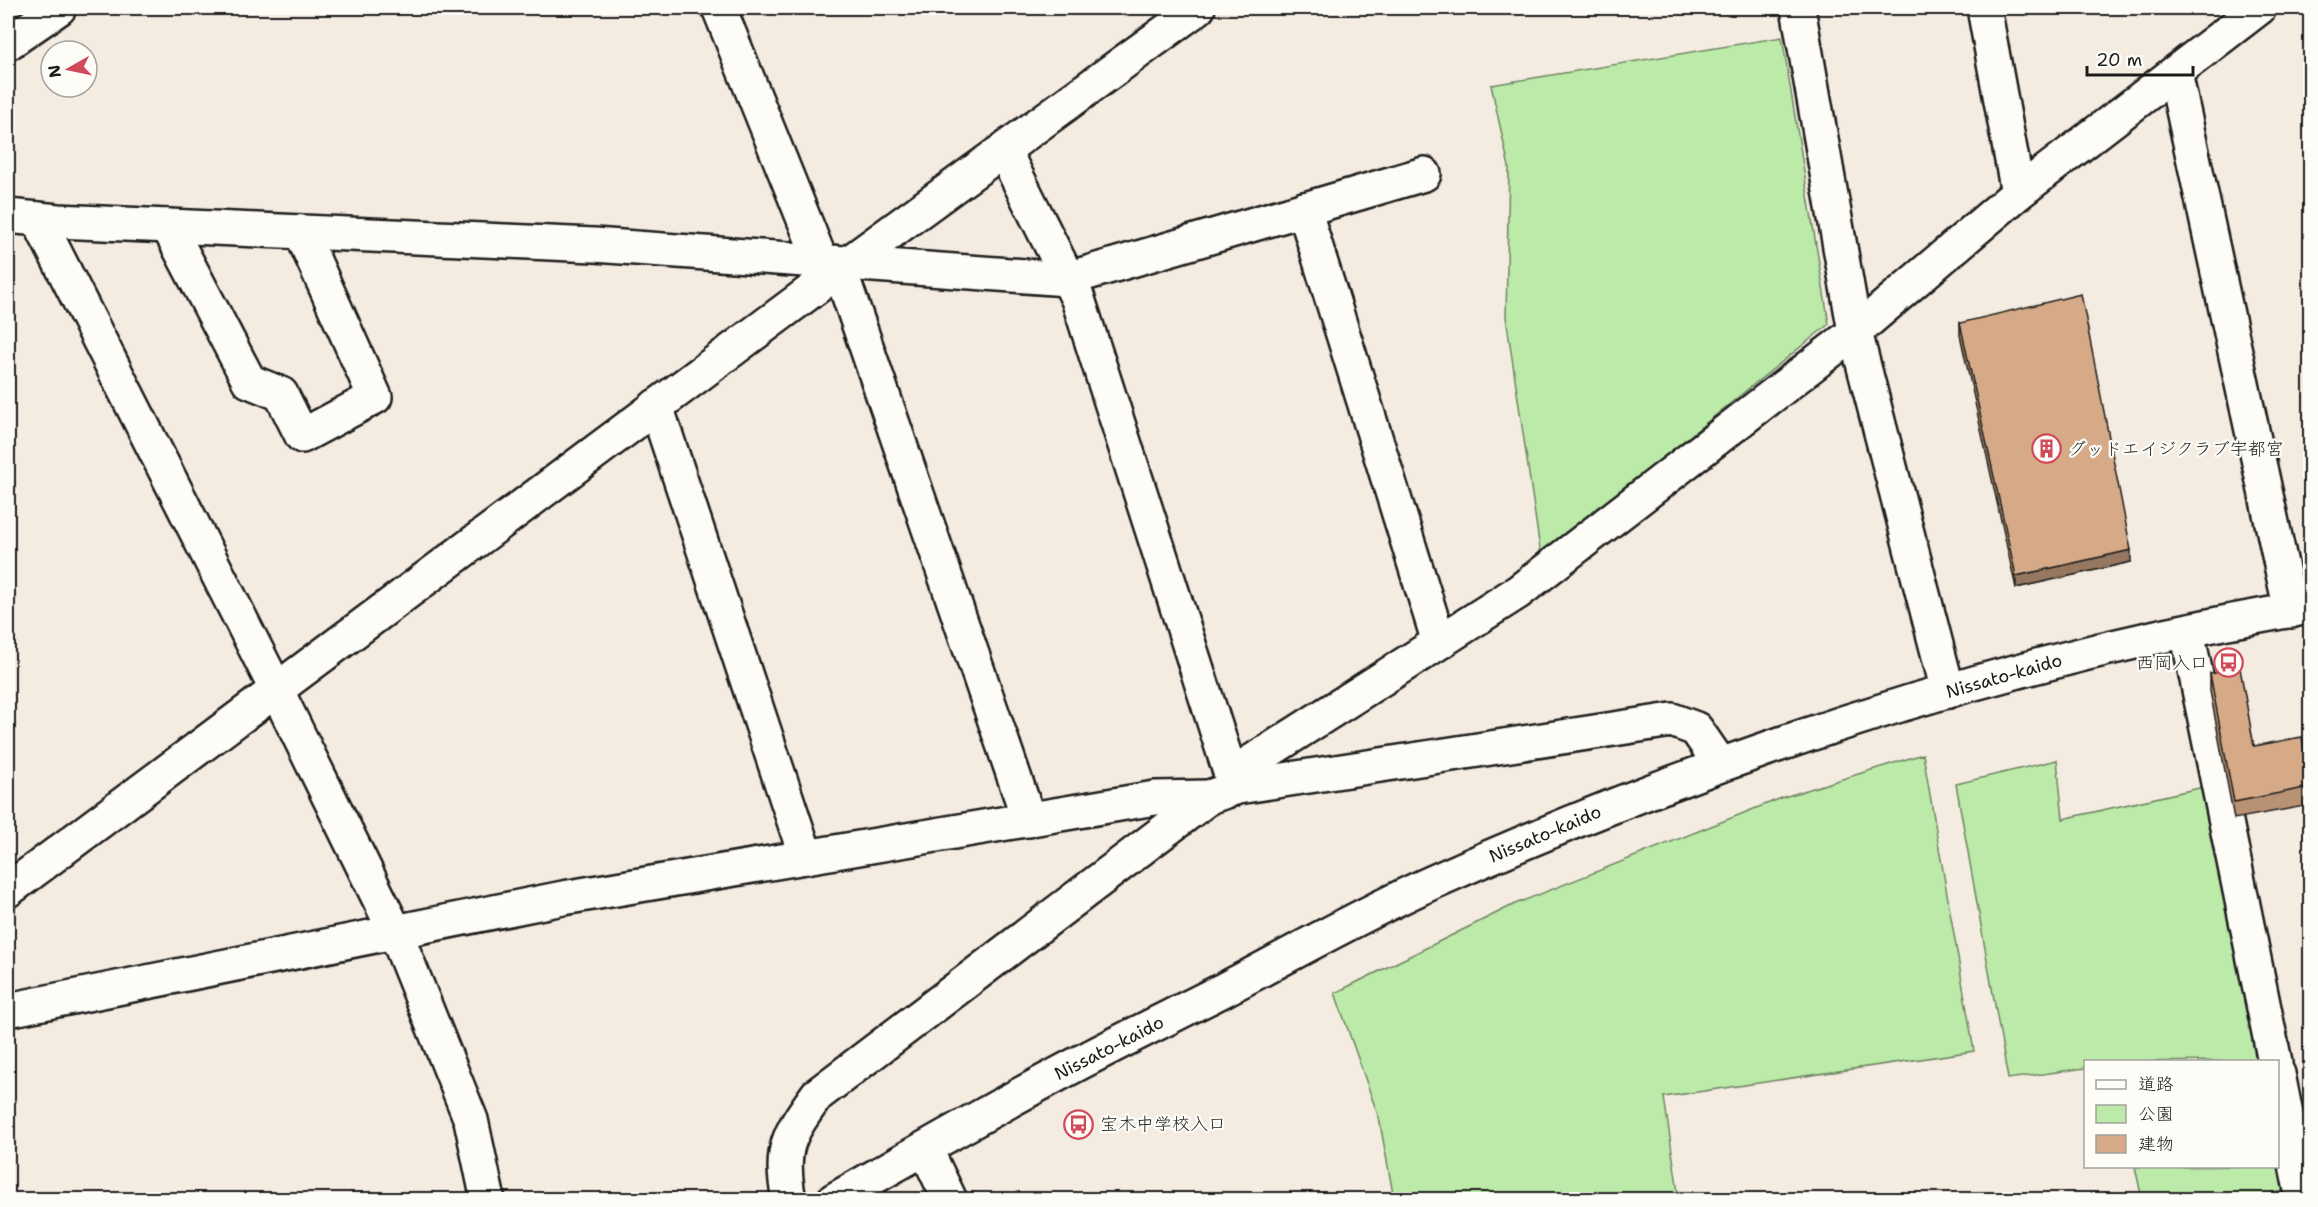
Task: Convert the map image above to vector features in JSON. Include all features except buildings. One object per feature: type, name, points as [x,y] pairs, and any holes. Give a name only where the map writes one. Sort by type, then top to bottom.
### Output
[{"type":"street","points":[[8,43],[59,8]]},
{"type":"street","points":[[719,8],[837,264],[1029,820]]},
{"type":"street","points":[[8,890],[656,406],[837,264],[1004,151],[1198,8]]},
{"type":"street","points":[[1798,8],[1855,332],[1948,691]]},
{"type":"street","points":[[1984,8],[2018,193]]},
{"type":"street","points":[[789,1200],[783,1170],[790,1132],[816,1095],[1226,786],[1439,642],[1518,592],[1855,332],[2018,193],[2175,73],[2242,13]]},
{"type":"street","points":[[2175,73],[2300,609]]},
{"type":"street","points":[[1004,151],[1078,299],[1226,786]]},
{"type":"street","points":[[23,218],[594,245],[1067,279],[1424,174]]},
{"type":"street","points":[[1304,209],[1439,642]]},
{"type":"street","points":[[23,218],[276,689],[395,931],[471,1120],[488,1200]]},
{"type":"street","points":[[168,226],[249,381],[281,394],[302,436],[375,398],[301,232]]},
{"type":"street","points":[[656,406],[806,857]]},
{"type":"street","name":"Nissato-kaido","points":[[834,1200],[1054,1076],[1426,885],[1599,810],[1720,764],[1948,691],[2099,648],[2300,609]]},
{"type":"street","points":[[2187,631],[2275,1060]]},
{"type":"street","points":[[8,1010],[564,898],[1226,786],[1672,720],[1696,729],[1720,764]]},
{"type":"street","points":[[2279,1084],[2303,1200]]},
{"type":"street","points":[[925,1148],[950,1200]]},
{"type":"green space","points":[[1782,37],[1829,324],[1541,556],[1506,317],[1509,167],[1491,85]]},
{"type":"green space","points":[[1923,754],[1974,1051],[1664,1097],[1679,1199],[1394,1199],[1379,1118],[1335,993],[1515,904],[1784,797]]},
{"type":"green space","points":[[2057,760],[2063,819],[2208,786],[2261,1060],[2084,1060],[2084,1068],[2008,1079],[1956,784]]},
{"type":"green space","points":[[2279,1150],[2288,1199],[2142,1199],[2135,1168],[2279,1168]]},
{"type":"place","name":"グッドエイジクラブ宇都宮","points":[[2047,449]]},
{"type":"place","name":"西岡入口","points":[[2229,663]]},
{"type":"place","name":"宝木中学校入口","points":[[1079,1124]]}]
